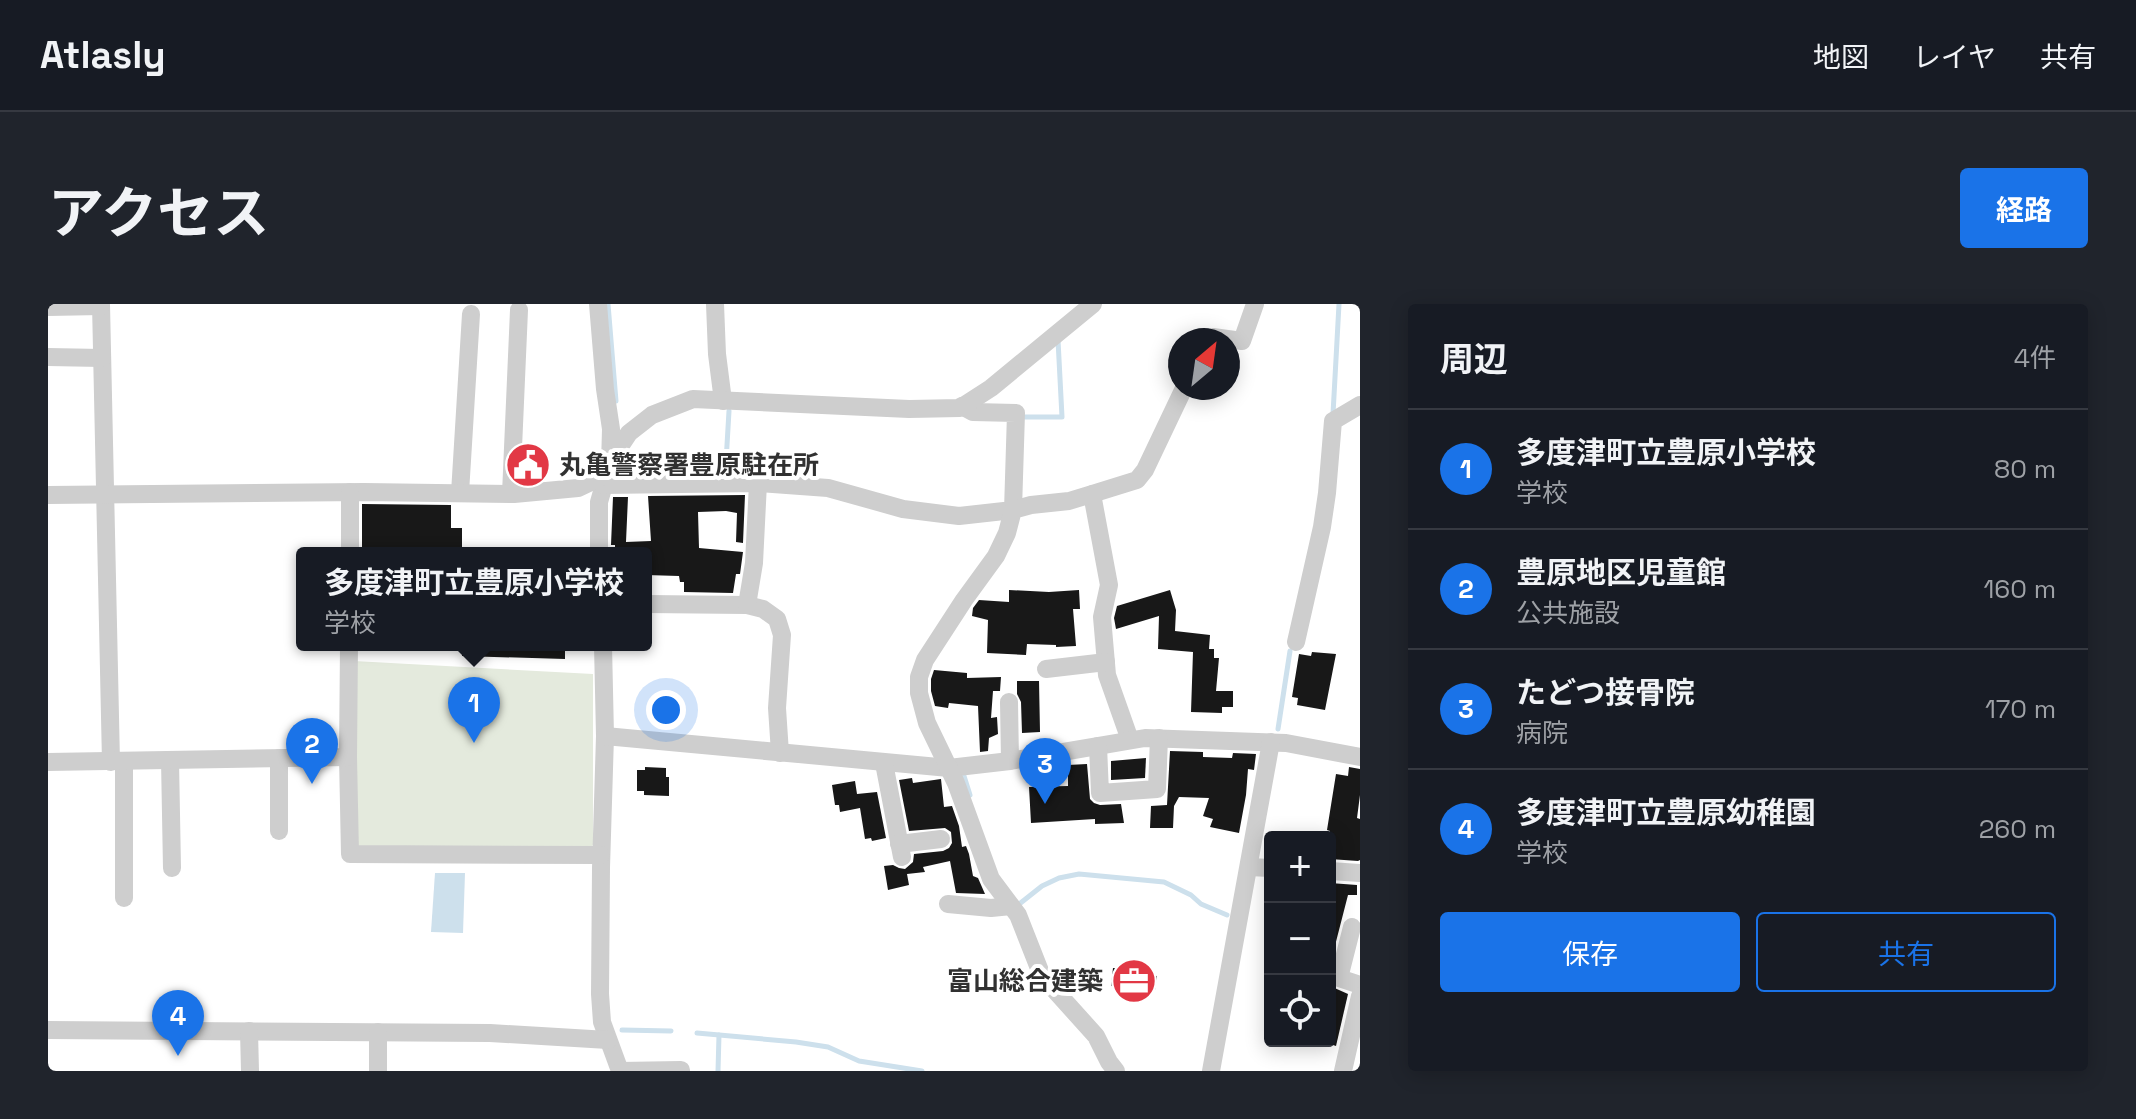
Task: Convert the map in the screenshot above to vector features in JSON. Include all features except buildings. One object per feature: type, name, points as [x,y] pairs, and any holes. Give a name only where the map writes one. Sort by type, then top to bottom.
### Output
[{"type":"street","points":[[598,304],[611,429],[610,464],[599,502],[599,547]]},
{"type":"street","points":[[715,304],[723,401]]},
{"type":"street","points":[[48,495],[511,494],[578,488],[599,478],[629,433],[652,415],[693,399],[909,409],[960,408],[991,388],[1093,304]]},
{"type":"street","points":[[1240,341],[1255,304]]},
{"type":"street","points":[[48,307],[101,305],[104,494],[124,898]]},
{"type":"street","points":[[511,494],[519,310]]},
{"type":"street","points":[[460,493],[471,314]]},
{"type":"street","points":[[48,357],[102,358]]},
{"type":"street","points":[[603,485],[758,483],[828,488],[903,509],[959,516],[1013,510],[1069,501],[1137,480],[1145,470],[1178,400]]},
{"type":"street","points":[[1296,642],[1322,527],[1333,421],[1360,405]]},
{"type":"street","points":[[962,406],[973,412],[1016,413],[1013,510],[996,556],[925,660],[919,677],[919,693],[927,723],[949,768],[991,879],[1018,915],[1035,964],[1042,976],[1096,1036],[1116,1071]]},
{"type":"street","points":[[747,605],[754,563],[758,483]]},
{"type":"street","points":[[350,492],[350,547]]},
{"type":"street","points":[[1092,494],[1109,585],[1102,617],[1107,675],[1130,740]]},
{"type":"street","points":[[652,604],[747,605],[763,609],[777,619],[782,635],[777,708],[780,753]]},
{"type":"street","points":[[349,651],[350,854],[601,855]]},
{"type":"street","points":[[603,651],[602,1022],[620,1071],[681,1070]]},
{"type":"street","points":[[1046,669],[1106,662]]},
{"type":"street","points":[[1009,702],[1010,761]]},
{"type":"street","points":[[605,736],[949,768],[1159,738],[1286,743],[1360,757]]},
{"type":"street","points":[[1098,746],[1100,793],[1157,789],[1159,738]]},
{"type":"street","points":[[1211,1071],[1271,742]]},
{"type":"street","points":[[48,762],[348,757]]},
{"type":"street","points":[[279,758],[279,831]]},
{"type":"street","points":[[170,760],[172,868]]},
{"type":"street","points":[[884,763],[900,850],[941,843],[972,829]]},
{"type":"street","points":[[1249,867],[1264,868]]},
{"type":"street","points":[[1336,871],[1360,873]]},
{"type":"street","points":[[948,904],[991,908],[1011,906]]},
{"type":"street","points":[[1352,927],[1339,978],[1360,985]]},
{"type":"street","points":[[1343,1071],[1360,996]]},
{"type":"street","points":[[48,1030],[490,1033],[608,1040]]},
{"type":"street","points":[[249,1031],[250,1071]]},
{"type":"street","points":[[378,1032],[378,1071]]},
{"type":"shaded area","points":[[354,661],[593,674],[593,845],[589,850],[357,846]]},
{"type":"water","points":[[435,873],[465,873],[463,933],[431,932]]},
{"type":"waterway","points":[[608,304],[616,401]]},
{"type":"waterway","points":[[1333,414],[1339,304]]},
{"type":"waterway","points":[[1021,417],[1062,417],[1058,340]]},
{"type":"waterway","points":[[725,479],[729,411]]},
{"type":"waterway","points":[[1278,729],[1290,651]]},
{"type":"waterway","points":[[964,776],[970,795]]},
{"type":"waterway","points":[[1018,905],[1042,886],[1079,874],[1164,882],[1227,915]]},
{"type":"waterway","points":[[622,1030],[671,1031]]},
{"type":"waterway","points":[[697,1033],[828,1047],[859,1061],[922,1071]]},
{"type":"waterway","points":[[718,1071],[719,1035]]},
{"type":"place","name":"丸亀警察署豊原駐在所","points":[[528,465]]},
{"type":"place","name":"多度津町立豊原小学校","points":[[474,743]]},
{"type":"place","name":"豊原地区児童館","points":[[312,784]]},
{"type":"place","name":"たどつ接骨院","points":[[1045,804]]},
{"type":"place","name":"富山総合建築","points":[[1134,981]]},
{"type":"place","name":"多度津町立豊原幼稚園","points":[[178,1056]]}]
